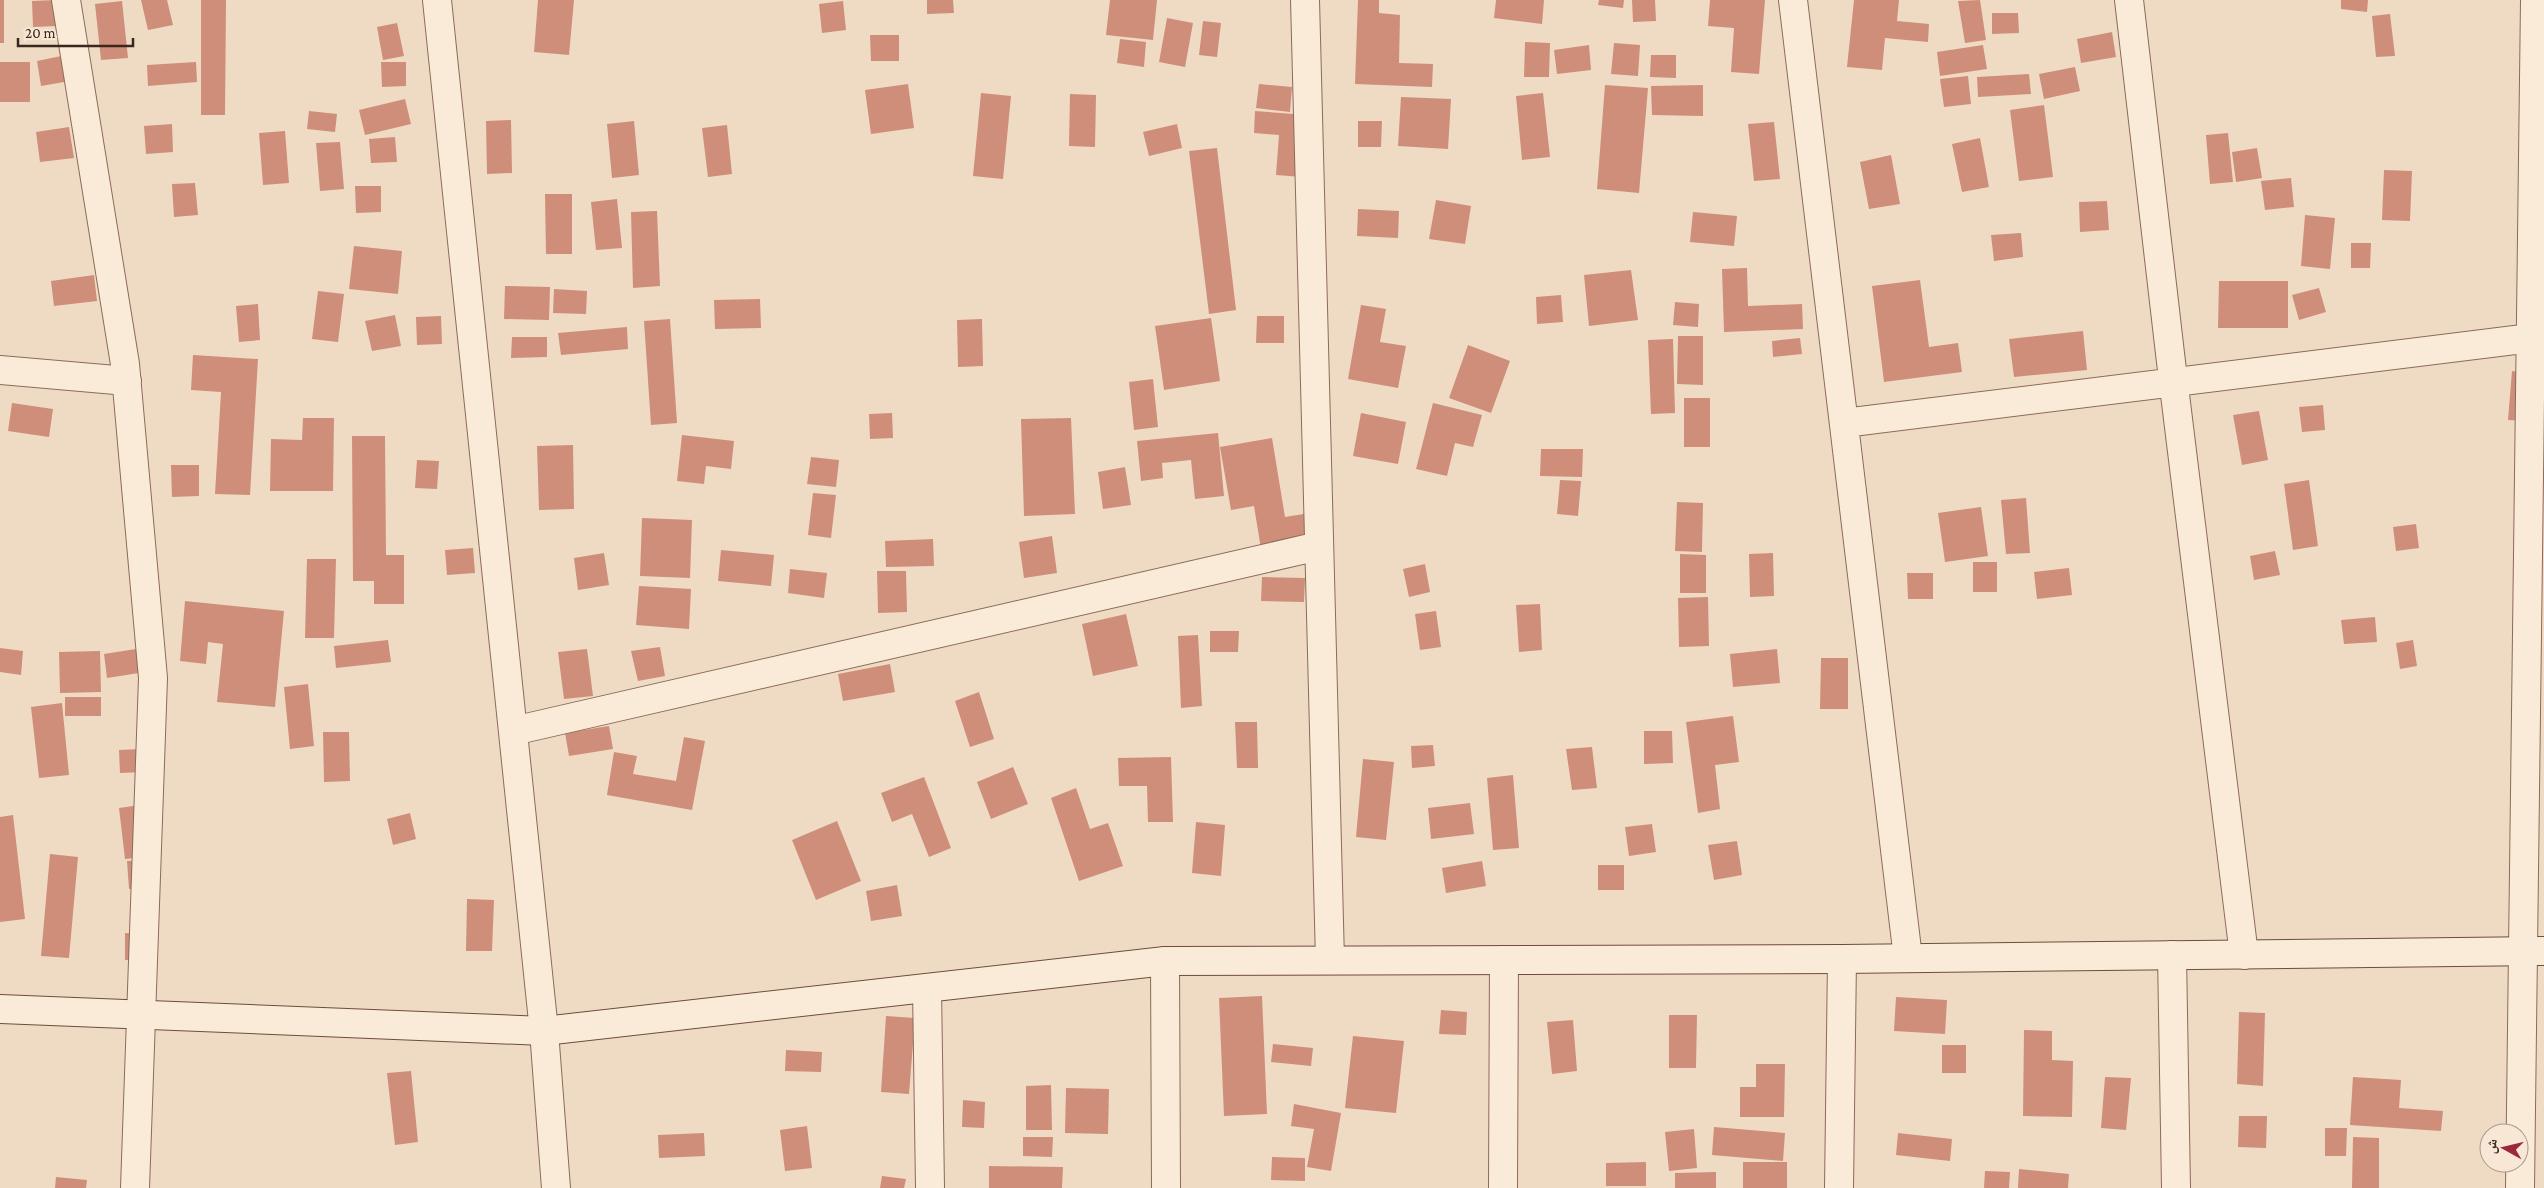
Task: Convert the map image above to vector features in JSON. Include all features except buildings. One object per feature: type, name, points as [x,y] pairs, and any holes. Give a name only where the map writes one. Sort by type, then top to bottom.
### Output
[{"type":"street","points":[[66,0],[127,380],[153,678],[134,1188]]},
{"type":"street","points":[[437,0],[544,1031],[556,1188]]},
{"type":"street","points":[[1305,0],[1330,960]]},
{"type":"street","points":[[1793,0],[1908,958]]},
{"type":"street","points":[[2129,0],[2244,955]]},
{"type":"street","points":[[2520,1188],[2533,951],[2536,539],[2531,338],[2535,0]]},
{"type":"street","points":[[1844,423],[2531,338]]},
{"type":"street","points":[[0,370],[127,380]]},
{"type":"street","points":[[513,731],[1319,546]]},
{"type":"street","points":[[0,1009],[544,1031],[1165,961],[1908,958],[2533,951]]},
{"type":"street","points":[[2172,955],[2176,1188]]},
{"type":"street","points":[[1838,1188],[1842,958]]},
{"type":"street","points":[[1503,1188],[1504,960]]},
{"type":"street","points":[[1165,961],[1166,1188]]},
{"type":"street","points":[[927,988],[930,1188]]}]
